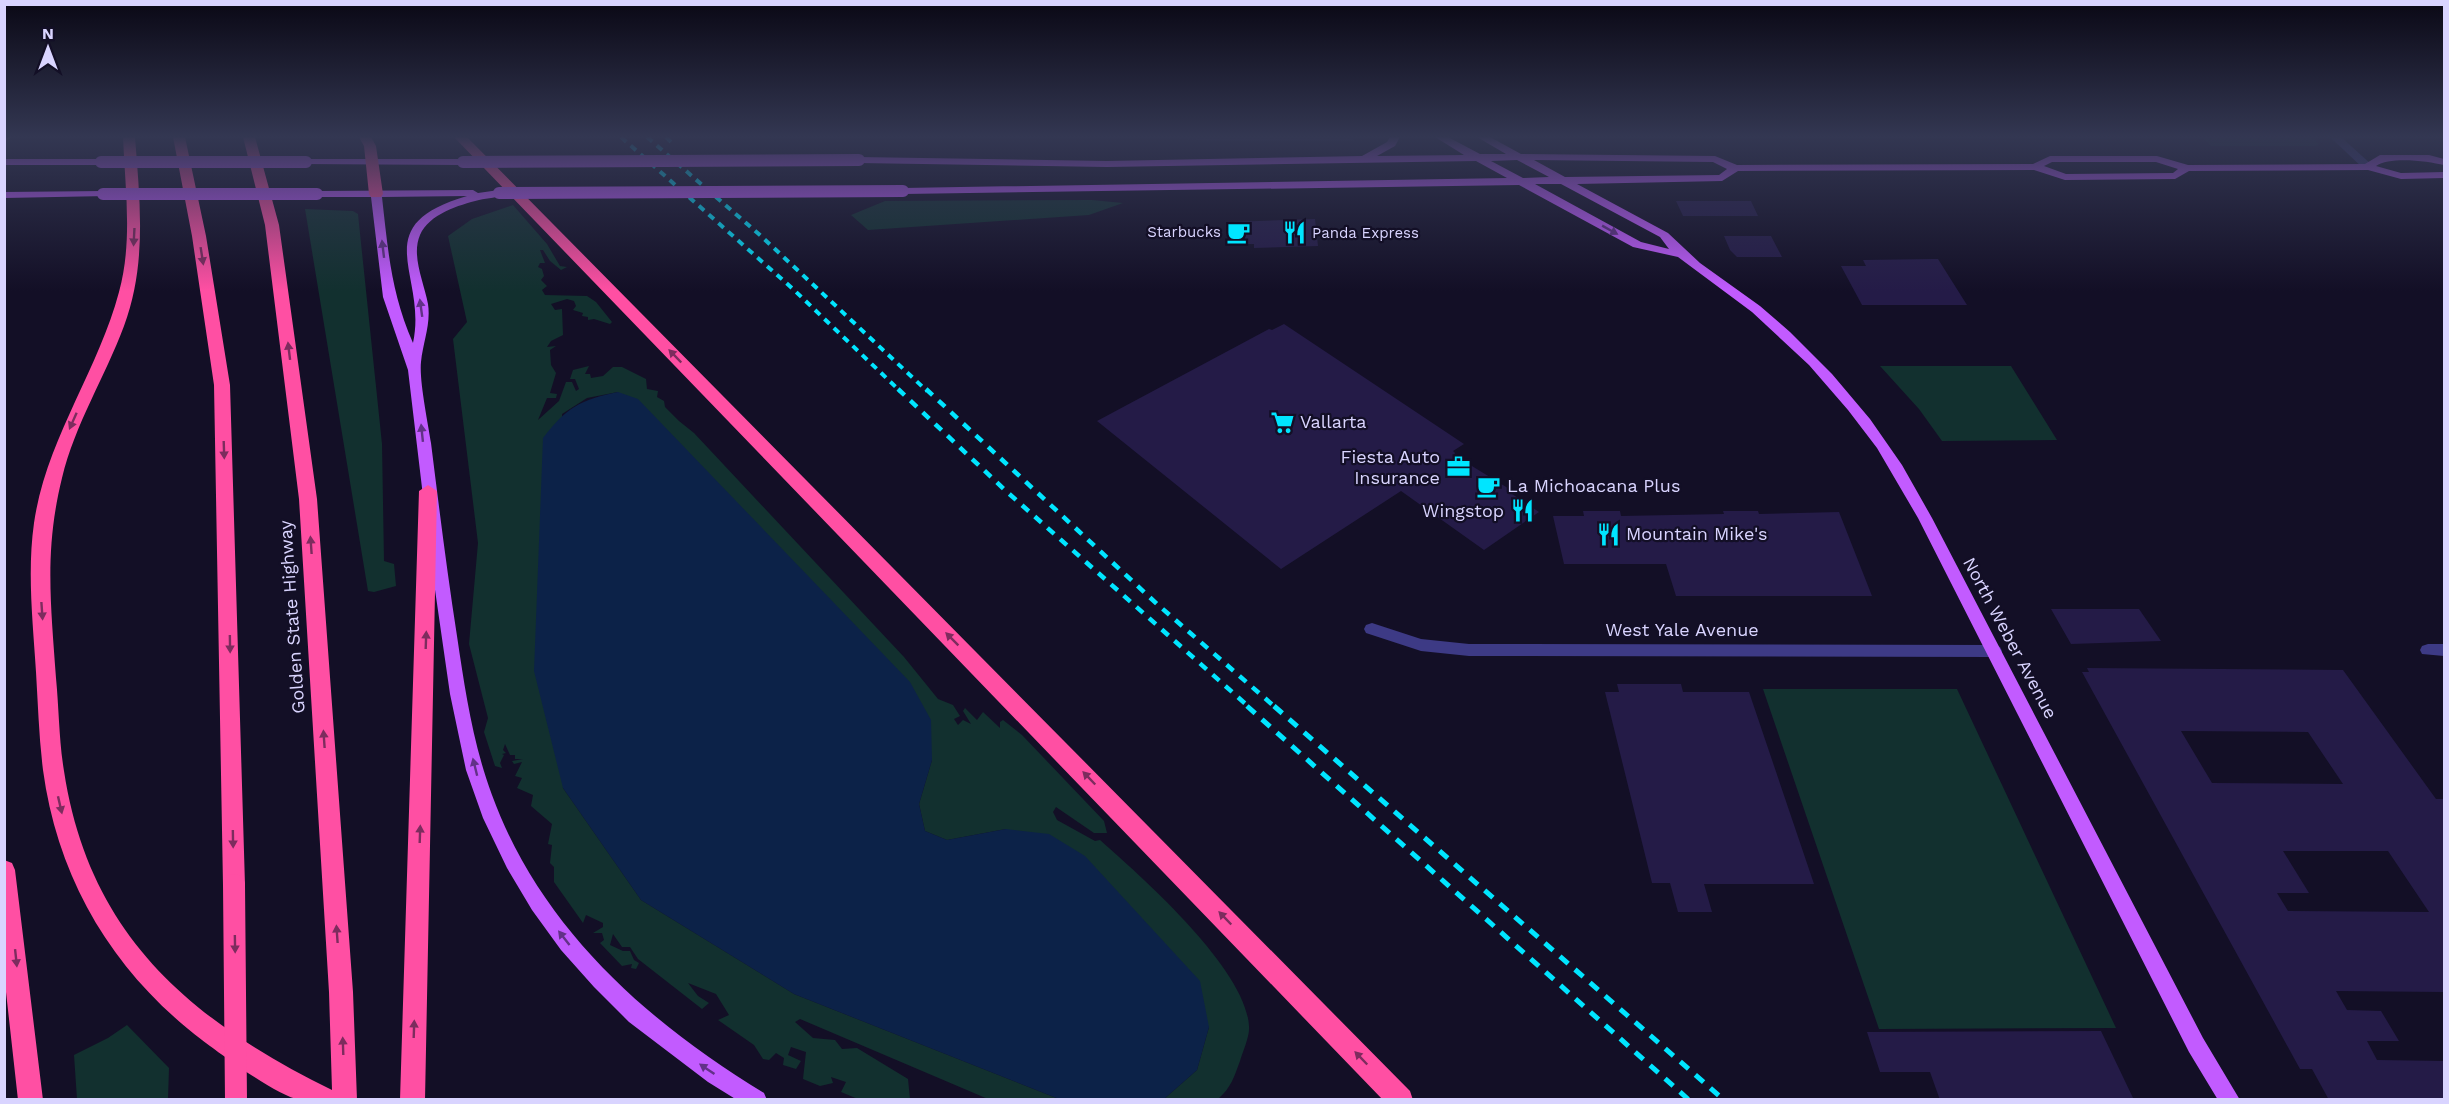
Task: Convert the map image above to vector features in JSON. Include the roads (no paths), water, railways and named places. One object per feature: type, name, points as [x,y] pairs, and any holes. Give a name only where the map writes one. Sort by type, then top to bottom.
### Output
[{"type":"highway","points":[[132,189],[133,258],[127,290],[116,326],[70,428],[54,474],[43,522],[39,573],[53,769],[59,801],[68,836],[92,898],[130,956],[157,987],[186,1012],[237,1048],[302,1089],[325,1100]]},
{"type":"highway","points":[[189,189],[222,385],[234,885],[236,1100]]},
{"type":"highway","name":"Golden State Highway","points":[[262,189],[272,225],[308,499],[341,992],[345,1100]]},
{"type":"highway","points":[[375,189],[376,194]]},
{"type":"highway","points":[[510,189],[1401,1100]]},
{"type":"highway","points":[[412,1094],[428,491]]},
{"type":"highway","points":[[4,870],[32,1100]]},
{"type":"main road","points":[[4,195],[1057,189]]},
{"type":"main road","name":"North Weber Avenue","points":[[1536,189],[1637,245],[1678,254]]},
{"type":"main road","name":"North Weber Avenue","points":[[1579,189],[1664,235],[1678,254],[1755,308],[1785,334],[1833,383],[1866,422],[1892,459],[1994,651],[2196,1045],[2230,1100]]},
{"type":"main road","points":[[414,365],[423,316],[411,256],[413,237],[424,222],[446,208],[473,198],[499,193]]},
{"type":"main road","points":[[376,194],[389,297],[414,365],[428,491],[459,702],[477,778],[510,857],[533,897],[606,988],[688,1056],[757,1100]]},
{"type":"street","name":"West Yale Avenue","points":[[1372,629],[1421,645],[1469,650],[1994,651]]},
{"type":"street","points":[[2428,650],[2445,650]]},
{"type":"water","points":[[618,392],[638,399],[910,682],[931,720],[932,760],[919,804],[925,831],[947,840],[1006,829],[1049,834],[1085,856],[1200,981],[1209,1027],[1197,1070],[1164,1099],[1059,1099],[794,994],[641,900],[563,788],[534,671],[543,438],[575,406]]},
{"type":"railway","points":[[679,189],[793,289],[900,391]]},
{"type":"railway","points":[[706,189],[761,236],[927,391]]},
{"type":"railway","points":[[898,389],[1006,491],[1249,707]]},
{"type":"railway","points":[[926,389],[1157,604],[1275,707]]},
{"type":"railway","points":[[1247,706],[1689,1100]]},
{"type":"railway","points":[[1274,706],[1724,1100]]},
{"type":"place","name":"Starbucks","points":[[1239,232]]},
{"type":"place","name":"Panda Express","points":[[1294,233]]},
{"type":"place","name":"Vallarta","points":[[1282,422]]},
{"type":"place","name":"Fiesta Auto Insurance","points":[[1458,467]]},
{"type":"place","name":"La Michoacana Plus","points":[[1489,486]]},
{"type":"place","name":"Wingstop","points":[[1522,511]]},
{"type":"place","name":"Mountain Mike's","points":[[1608,534]]}]
